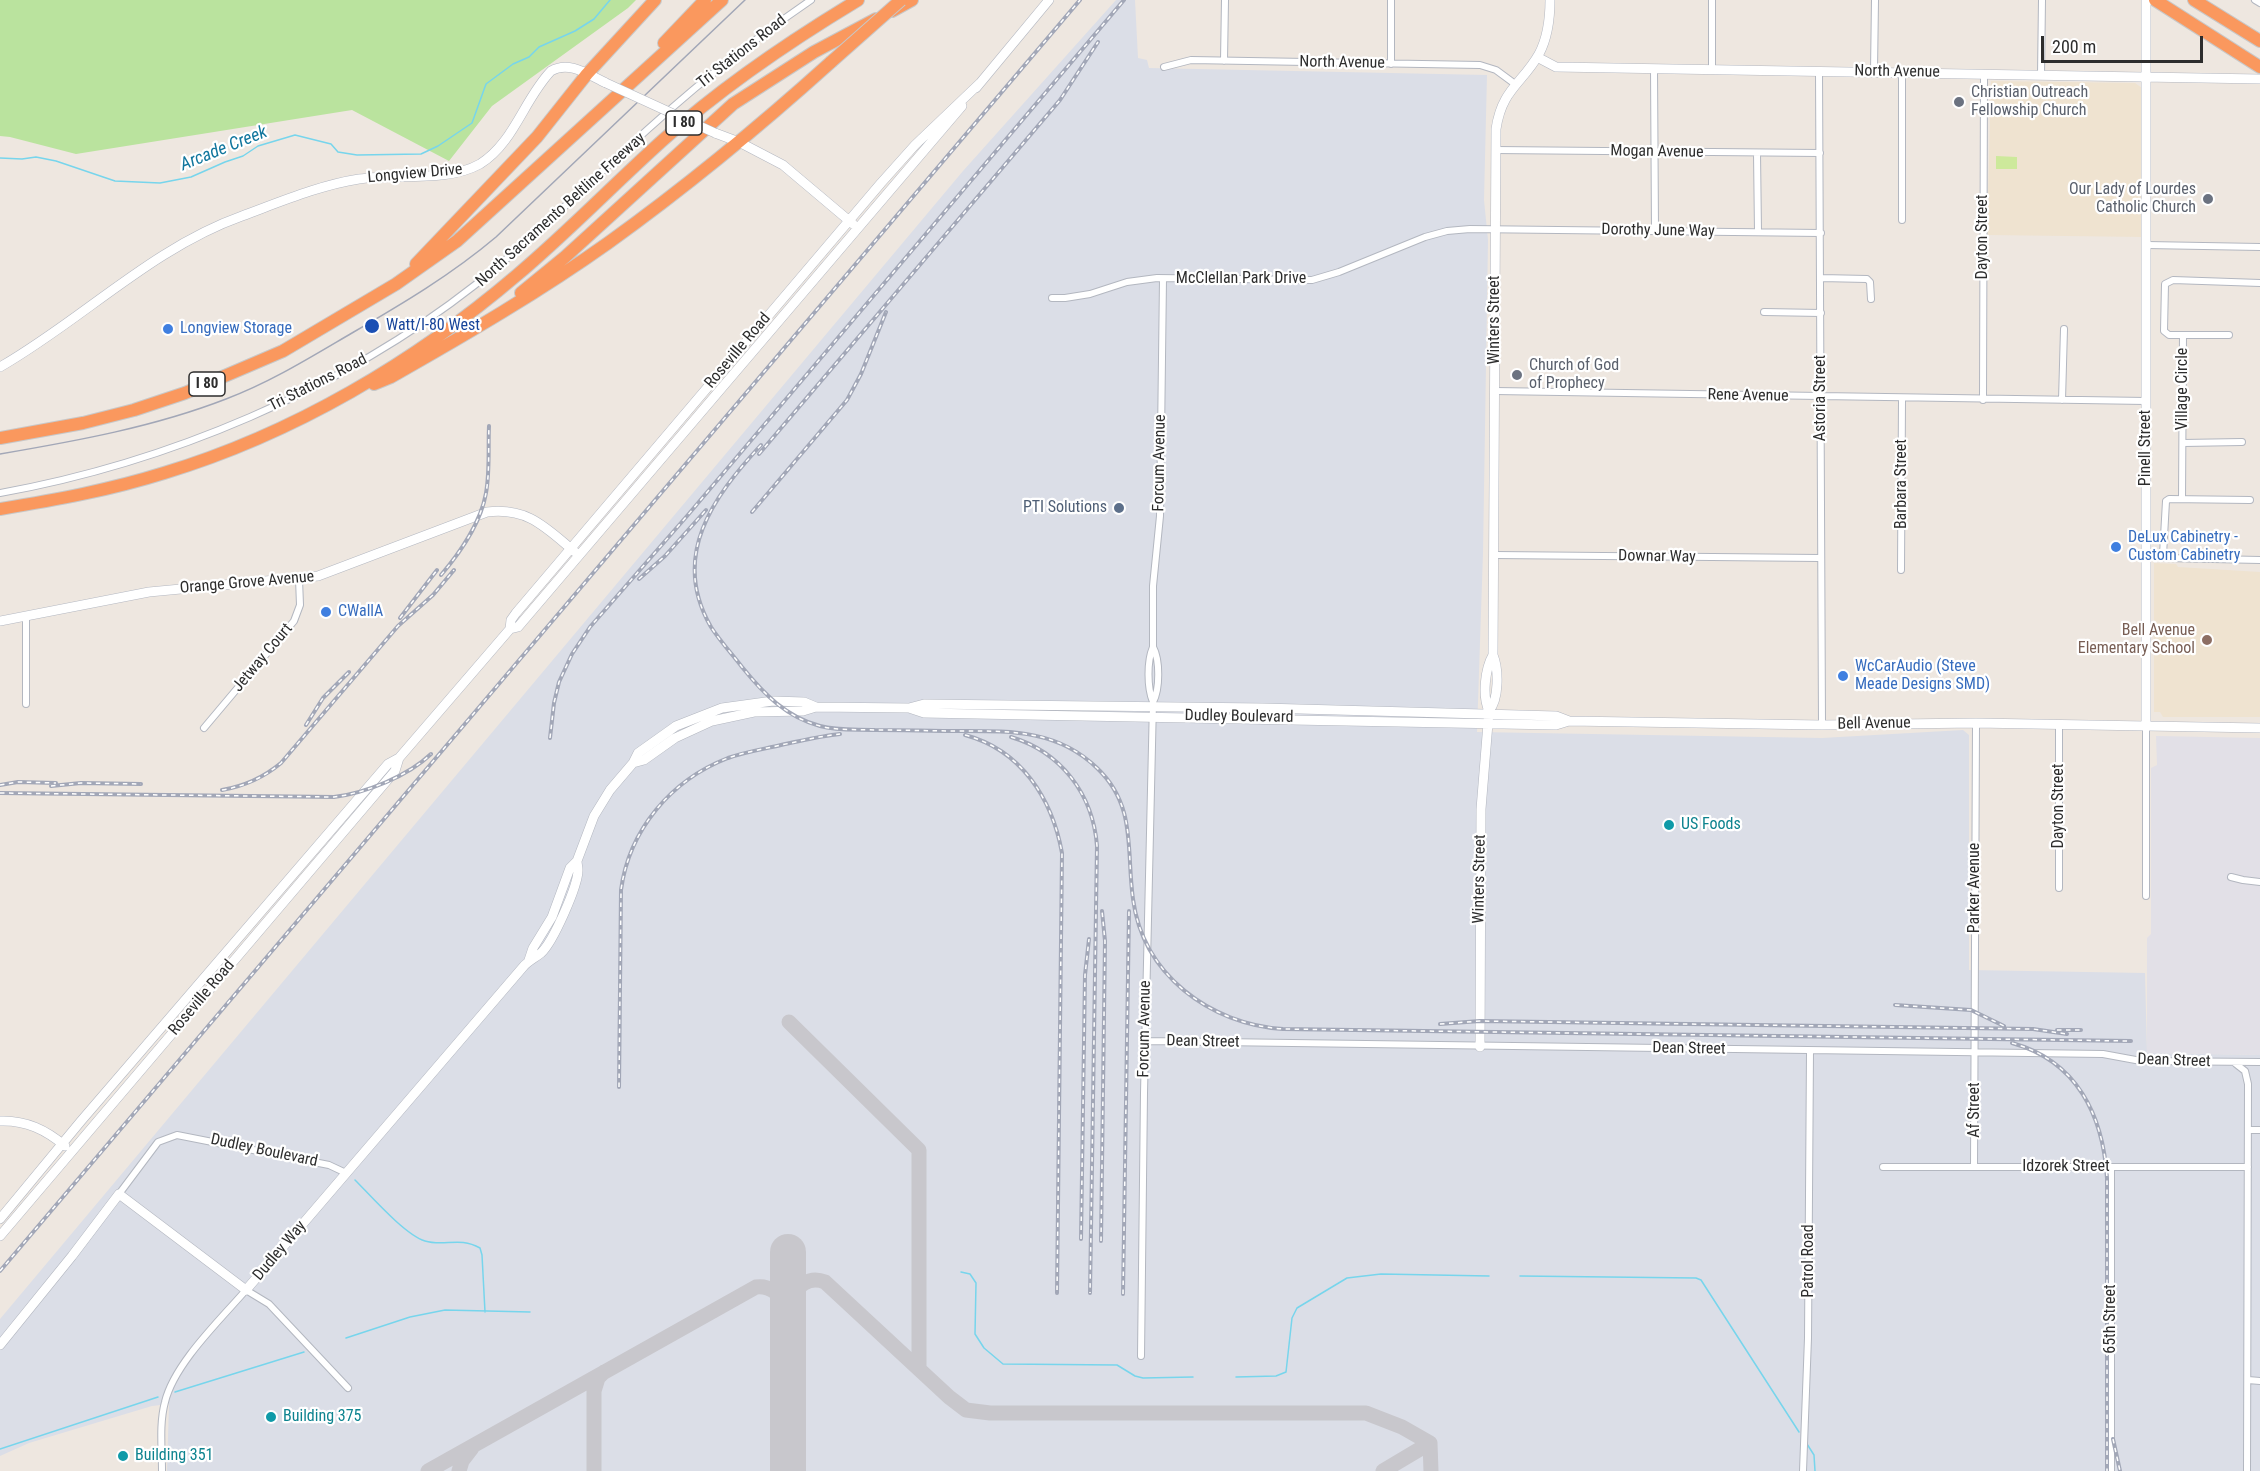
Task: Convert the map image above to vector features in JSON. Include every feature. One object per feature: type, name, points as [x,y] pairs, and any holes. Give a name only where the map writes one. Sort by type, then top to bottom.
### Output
[{"type":"highway","points":[[396,284],[507,170],[537,137],[587,74],[655,0]]},
{"type":"highway","points":[[648,69],[655,53],[705,0]]},
{"type":"highway","name":"I 80","points":[[0,438],[83,423],[134,410],[195,389],[283,351],[396,284],[457,240],[722,0]]},
{"type":"highway","name":"North Sacramento Beltline Freeway","points":[[0,509],[108,489],[165,473],[221,454],[275,431],[345,395],[388,369],[474,309],[517,275],[665,138],[691,117],[742,76],[794,39],[858,0]]},
{"type":"highway","points":[[345,395],[391,377],[481,326],[609,242],[739,142],[901,0]]},
{"type":"highway","points":[[481,326],[565,257],[733,104],[814,52],[912,0]]},
{"type":"highway","points":[[2155,0],[2260,67]]},
{"type":"highway","points":[[2194,0],[2260,41]]},
{"type":"main road","name":"Roseville Road","points":[[510,628],[518,627],[968,99],[1049,0]]},
{"type":"main road","name":"Winters Street","points":[[1480,1047],[1481,813],[1488,716],[1486,704],[1488,665],[1494,655],[1496,129],[1500,111],[1515,84],[1537,57],[1548,28],[1550,0]]},
{"type":"main road","name":"Pinell Street","points":[[2146,0],[2146,726]]},
{"type":"main road","name":"North Avenue","points":[[1537,57],[1556,67],[2260,79]]},
{"type":"main road","name":"Longview Drive","points":[[0,367],[165,254],[222,224],[347,181],[375,177],[447,174],[476,166],[490,157],[502,144],[551,71],[566,66],[739,142],[783,165],[857,228]]},
{"type":"main road","name":"Roseville Road","points":[[0,1219],[388,764],[399,758],[510,628],[511,620],[849,221],[915,145],[980,83]]},
{"type":"main road","name":"Orange Grove Avenue","points":[[0,621],[158,591],[299,579],[328,574],[470,517],[496,511],[516,513],[535,520],[579,555]]},
{"type":"main road","name":"Dudley Boulevard","points":[[346,1173],[529,960],[533,948],[552,917],[570,868],[577,861],[585,836],[602,802],[633,764],[638,753],[663,734],[690,720],[722,708],[773,701],[804,702],[816,707],[909,708],[924,713],[1153,708],[1488,716],[1556,725],[1569,722]]},
{"type":"main road","name":"Bell Avenue","points":[[1569,722],[1822,725],[1976,723],[2260,728]]},
{"type":"main road","name":"Roseville Road","points":[[0,1236],[391,776],[399,758]]},
{"type":"main road","points":[[0,1121],[11,1120],[37,1127],[72,1151]]},
{"type":"main road","name":"Dudley Way","points":[[119,1194],[246,1290],[346,1173]]},
{"type":"main road","name":"Dudley Boulevard","points":[[0,1345],[119,1194]]},
{"type":"street","name":"Tri Stations Road","points":[[0,493],[112,465],[197,439],[279,405],[367,358],[475,285],[735,55],[811,0]]},
{"type":"street","points":[[1224,61],[1225,0]]},
{"type":"street","points":[[1391,0],[1391,64]]},
{"type":"street","points":[[1712,0],[1712,69]]},
{"type":"street","points":[[1874,71],[1875,0]]},
{"type":"street","points":[[2041,75],[2042,0]]},
{"type":"street","points":[[2255,0],[2260,3]]},
{"type":"street","name":"North Avenue","points":[[1164,67],[1191,60],[1483,66],[1496,70],[1515,84]]},
{"type":"street","points":[[1654,68],[1656,231]]},
{"type":"street","name":"Astoria Street","points":[[1819,70],[1822,725]]},
{"type":"street","points":[[1902,72],[1902,220]]},
{"type":"street","name":"Dayton Street","points":[[1983,400],[1984,74]]},
{"type":"street","name":"Mogan Avenue","points":[[1495,150],[1820,153]]},
{"type":"street","points":[[1757,153],[1758,232]]},
{"type":"street","name":"Dorothy June Way","points":[[1495,229],[1821,233]]},
{"type":"street","name":"McClellan Park Drive","points":[[1052,298],[1090,294],[1127,282],[1163,279],[1312,280],[1339,273],[1425,237],[1447,231],[1495,229]]},
{"type":"street","points":[[2147,245],[2260,247]]},
{"type":"street","points":[[1821,278],[1867,279],[1870,282],[1871,299]]},
{"type":"street","name":"Forcum Avenue","points":[[1141,1356],[1145,1041],[1153,708],[1157,694],[1157,654],[1153,647],[1153,586],[1160,516],[1163,279]]},
{"type":"street","name":"Village Circle","points":[[2229,335],[2169,335],[2164,331],[2165,284],[2173,280],[2260,283]]},
{"type":"street","points":[[1764,312],[1821,313]]},
{"type":"street","points":[[2062,400],[2064,329]]},
{"type":"street","name":"Village Circle","points":[[2182,499],[2183,335]]},
{"type":"street","name":"Rene Avenue","points":[[1495,391],[2146,401]]},
{"type":"street","name":"Barbara Street","points":[[1901,570],[1902,399]]},
{"type":"street","name":"Village Circle","points":[[2182,443],[2242,442]]},
{"type":"street","points":[[2250,500],[2169,499],[2166,501],[2163,555],[2165,558],[2260,560]]},
{"type":"street","name":"Downar Way","points":[[1495,555],[1820,558]]},
{"type":"street","name":"Jetway Court","points":[[204,728],[294,621],[300,605],[299,579]]},
{"type":"street","points":[[26,616],[26,704]]},
{"type":"street","name":"Parker Avenue","points":[[1975,1053],[1976,723]]},
{"type":"street","name":"Dayton Street","points":[[2059,888],[2060,724]]},
{"type":"street","name":"Pinell Street","points":[[2146,726],[2146,896]]},
{"type":"street","points":[[2231,877],[2260,882]]},
{"type":"street","name":"Dean Street","points":[[1145,1041],[2103,1054],[2141,1061],[2260,1062]]},
{"type":"street","name":"Patrol Road","points":[[1803,1471],[1808,1338],[1810,1051]]},
{"type":"street","name":"Af Street","points":[[1974,1167],[1975,1053]]},
{"type":"street","points":[[2232,1063],[2241,1067],[2248,1077],[2247,1471]]},
{"type":"street","points":[[2248,1130],[2260,1130]]},
{"type":"street","name":"Dudley Boulevard","points":[[119,1194],[158,1142],[177,1135],[329,1165],[346,1173]]},
{"type":"street","name":"Idzorek Street","points":[[1883,1167],[2248,1167]]},
{"type":"street","name":"65th Street","points":[[2111,1168],[2111,1471]]},
{"type":"street","points":[[162,1471],[163,1411],[171,1385],[181,1366],[246,1290],[269,1304],[348,1388]]},
{"type":"street","points":[[2248,1380],[2260,1380]]},
{"type":"shaded area","points":[[1116,0],[1135,0],[1138,58],[1147,60],[1149,68],[1487,75],[1484,200],[1488,240],[1483,553],[1477,732],[1822,738],[1963,730],[1969,735],[1969,970],[2145,973],[2147,1053],[2260,1055],[2260,1471],[167,1471],[169,1404],[152,1406],[29,1443],[0,1456],[0,1319],[963,171]]},
{"type":"shaded area","points":[[1991,81],[2135,83],[2142,88],[2144,237],[1987,235]]},
{"type":"shaded area","name":"Bell Avenue Elementary School","points":[[2154,563],[2176,564],[2178,567],[2260,572],[2260,717],[2163,717],[2160,712],[2154,712]]},
{"type":"shaded area","points":[[2156,736],[2260,738],[2260,1055],[2147,1053],[2147,938],[2151,934],[2151,768],[2157,765]]},
{"type":"green space","points":[[0,0],[636,0],[492,106],[449,161],[352,110],[76,154],[0,136]]},
{"type":"green space","points":[[1996,156],[2017,157],[2017,169],[1996,169]]},
{"type":"waterway","name":"Arcade Creek","points":[[0,158],[36,157],[56,161],[115,181],[160,183],[191,177],[243,156],[258,146],[295,135],[331,144],[338,152],[357,155],[421,154],[438,146],[472,123],[486,84],[513,64],[529,57],[539,47],[575,31],[594,19],[610,0]]},
{"type":"waterway","points":[[355,1180],[388,1214],[417,1237],[432,1243],[459,1242],[480,1248],[485,1312]]},
{"type":"waterway","points":[[961,1272],[970,1274],[976,1283],[975,1334],[984,1348],[1003,1364],[1117,1365],[1143,1378],[1193,1377]]},
{"type":"waterway","points":[[1236,1377],[1276,1376],[1286,1372],[1292,1318],[1297,1308],[1347,1278],[1381,1274],[1489,1276]]},
{"type":"waterway","points":[[1520,1276],[1696,1278],[1701,1280],[1799,1432]]},
{"type":"waterway","points":[[346,1338],[410,1317],[445,1310],[530,1312]]},
{"type":"waterway","points":[[175,1392],[304,1352]]},
{"type":"waterway","points":[[0,1449],[158,1397]]},
{"type":"waterway","points":[[1807,1444],[1814,1455],[1815,1471]]},
{"type":"taxiway","points":[[789,1022],[919,1150],[919,1368]]},
{"type":"taxiway","points":[[788,1299],[808,1281],[825,1282],[949,1397],[966,1410],[990,1413],[1366,1413],[1402,1427],[1430,1443]]},
{"type":"taxiway","points":[[428,1471],[756,1287],[766,1287],[774,1291],[788,1306]]},
{"type":"taxiway","points":[[594,1471],[594,1391],[598,1378],[604,1372]]},
{"type":"taxiway","points":[[1430,1443],[1431,1471]]},
{"type":"taxiway","points":[[1383,1471],[1430,1443]]},
{"type":"taxiway","points":[[459,1471],[462,1461],[472,1448]]},
{"type":"runway","points":[[788,1252],[788,1471]]},
{"type":"tram line","points":[[0,454],[143,425],[226,399],[290,369],[408,300],[462,264],[496,237],[745,0]]},
{"type":"railway","points":[[0,1271],[1080,0]]},
{"type":"railway","points":[[550,738],[559,682],[572,654],[590,627],[687,516],[1124,0]]},
{"type":"railway","points":[[759,454],[1060,100],[1098,42]]},
{"type":"railway","points":[[752,512],[847,400],[861,374],[886,312]]},
{"type":"railway","points":[[441,575],[469,537],[480,515],[488,476],[489,426]]},
{"type":"railway","points":[[761,445],[727,485],[713,507],[696,552],[695,576],[699,601],[711,627],[742,667],[786,710],[820,726],[848,730],[1016,733],[1050,740],[1082,756],[1097,768],[1119,798],[1127,829],[1133,899],[1139,926],[1150,951],[1184,991],[1206,1006],[1230,1017],[1256,1025],[1283,1029],[2131,1041]]},
{"type":"railway","points":[[639,579],[665,556],[706,510]]},
{"type":"railway","points":[[400,618],[437,570]]},
{"type":"railway","points":[[222,790],[253,781],[281,763],[398,626],[433,595],[454,570]]},
{"type":"railway","points":[[306,725],[323,698],[349,672]]},
{"type":"railway","points":[[619,1087],[621,890],[633,847],[643,828],[671,794],[688,779],[707,768],[748,752],[840,734]]},
{"type":"railway","points":[[965,735],[985,742],[1002,752],[1018,764],[1031,779],[1050,813],[1062,853],[1057,1293]]},
{"type":"railway","points":[[1011,737],[1045,753],[1071,778],[1089,809],[1097,846],[1090,1293]]},
{"type":"railway","points":[[0,793],[334,797],[359,792],[386,782],[411,769],[431,754]]},
{"type":"railway","points":[[0,785],[18,782],[56,783]]},
{"type":"railway","points":[[51,786],[81,783],[141,784]]},
{"type":"railway","points":[[1101,1241],[1105,941],[1102,911]]},
{"type":"railway","points":[[1123,1294],[1129,911]]},
{"type":"railway","points":[[1081,1239],[1085,975],[1089,939]]},
{"type":"railway","points":[[1895,1005],[1971,1010],[2004,1026]]},
{"type":"railway","points":[[1440,1024],[1480,1021],[2033,1029],[2067,1034]]},
{"type":"railway","points":[[2057,1030],[2081,1030]]},
{"type":"railway","points":[[2012,1043],[2035,1051],[2070,1077],[2092,1112],[2100,1133],[2107,1178],[2107,1471]]},
{"type":"railway","points":[[2113,1439],[2120,1471]]},
{"type":"place","name":"Christian Outreach Fellowship Church","points":[[1959,102]]},
{"type":"place","name":"Our Lady of Lourdes Catholic Church","points":[[2208,199]]},
{"type":"place","name":"Watt/I-80 West","points":[[372,326]]},
{"type":"place","name":"Longview Storage","points":[[168,329]]},
{"type":"place","name":"Church of God of Prophecy","points":[[1517,375]]},
{"type":"place","name":"PTI Solutions","points":[[1119,508]]},
{"type":"place","name":"DeLux Cabinetry - Custom Cabinetry","points":[[2116,547]]},
{"type":"place","name":"CWallA","points":[[326,612]]},
{"type":"place","name":"Bell Avenue Elementary School","points":[[2207,640]]},
{"type":"place","name":"WcCarAudio (Steve Meade Designs SMD)","points":[[1843,676]]},
{"type":"place","name":"US Foods","points":[[1669,825]]},
{"type":"place","name":"Building 375","points":[[271,1417]]},
{"type":"place","name":"Building 351","points":[[123,1456]]}]
